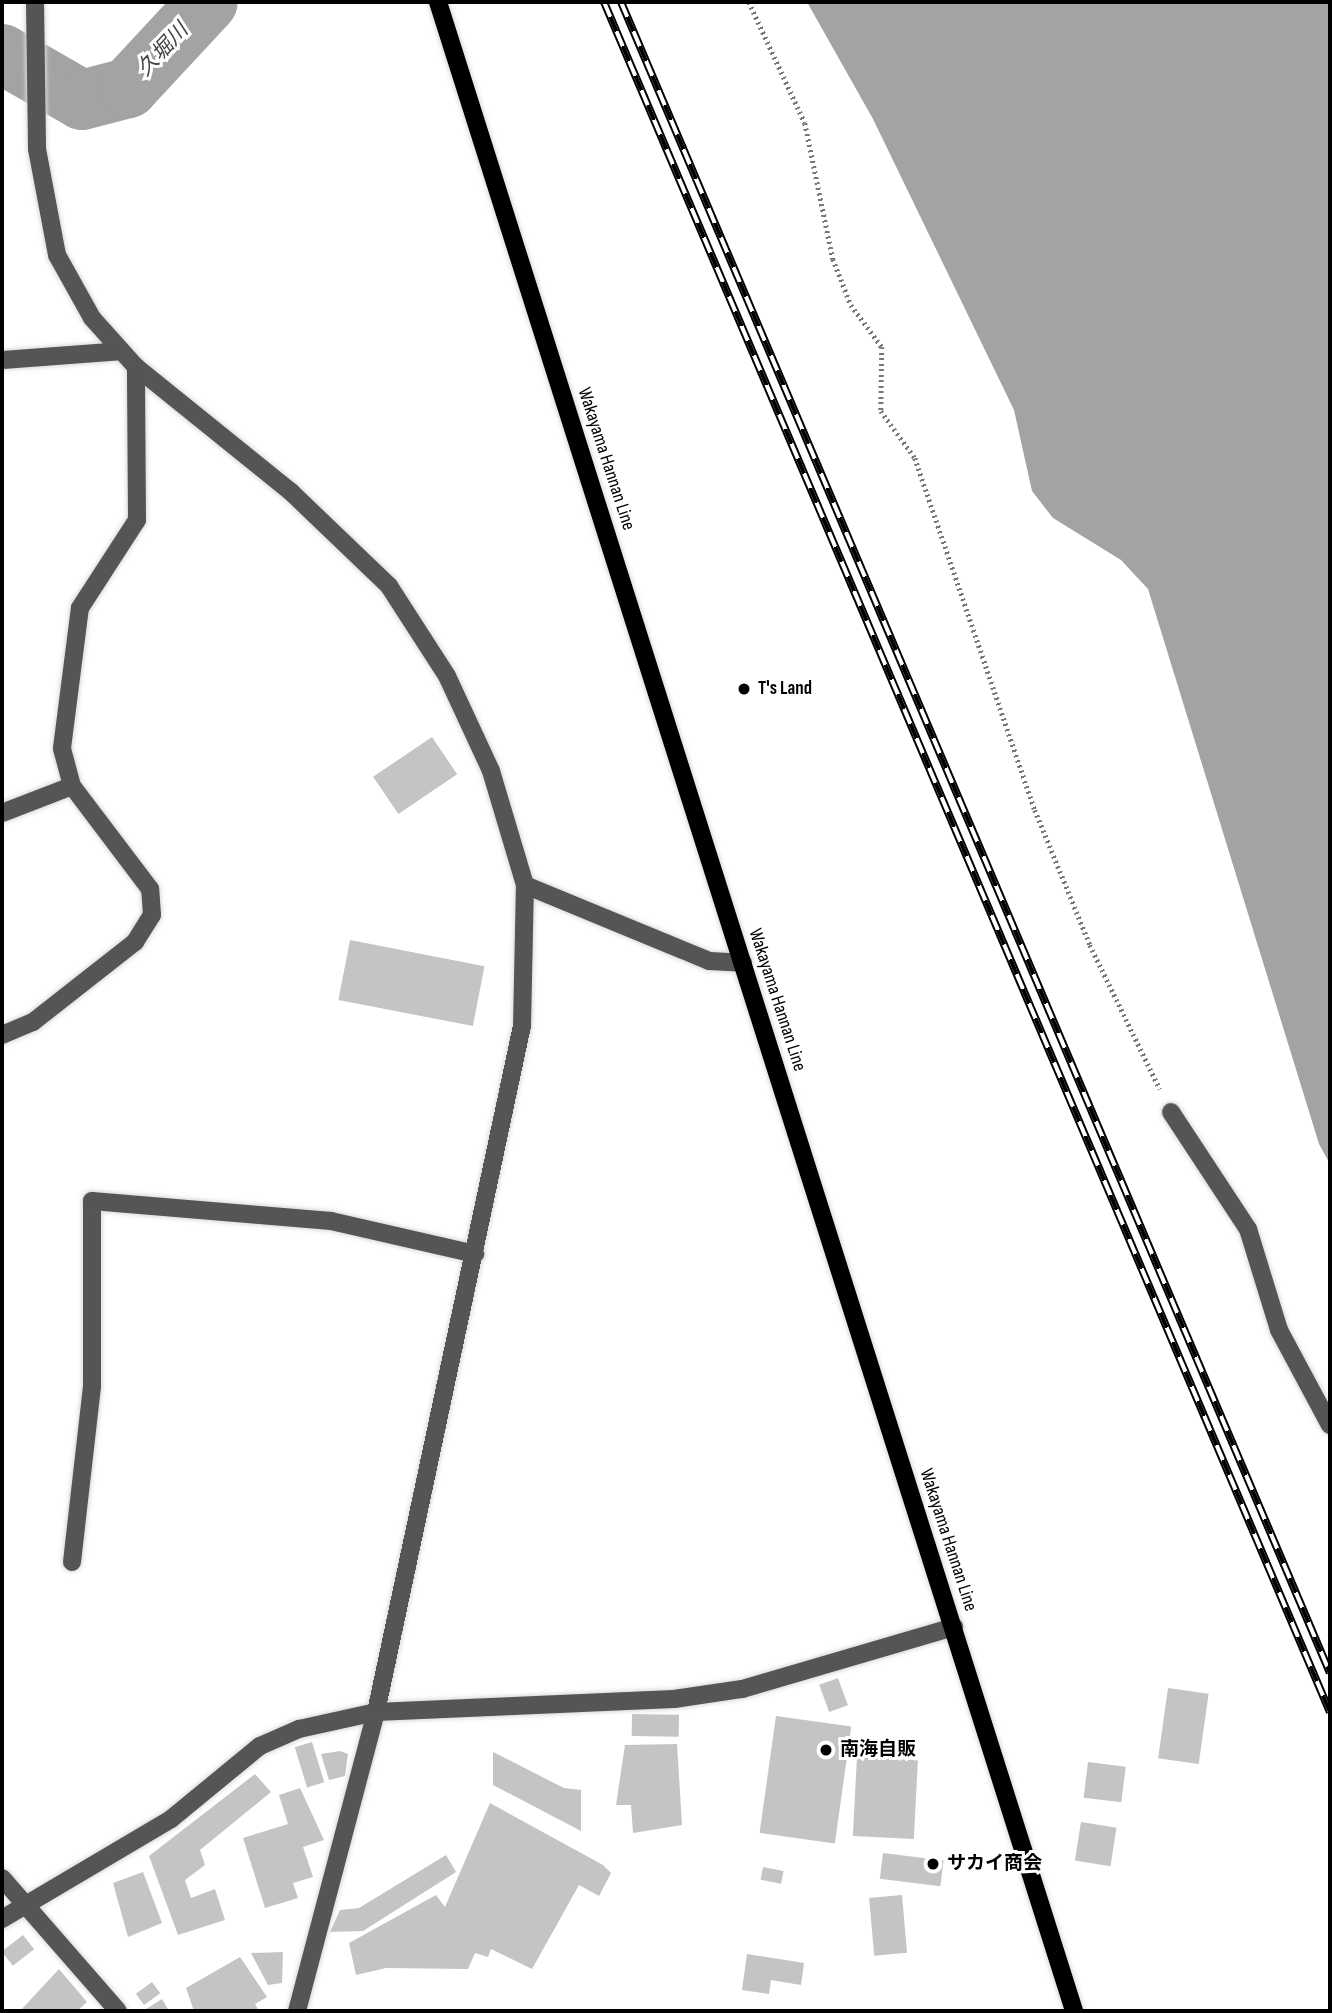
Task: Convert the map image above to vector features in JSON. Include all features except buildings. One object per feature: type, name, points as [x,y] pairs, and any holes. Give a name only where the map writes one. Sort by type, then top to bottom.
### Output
[{"type":"main road","name":"Wakayama Hannan Line","points":[[438,2],[1074,2011]]},
{"type":"street","points":[[35,2],[37,149],[57,256],[92,318],[136,367],[291,492],[388,586],[447,676],[491,771],[525,885],[522,1026],[376,1712],[297,2011]]},
{"type":"street","points":[[2,360],[121,351]]},
{"type":"street","points":[[2,1035],[33,1022],[135,942],[152,915],[150,889],[72,786],[62,748],[80,608],[137,520],[136,367]]},
{"type":"street","points":[[2,813],[72,786]]},
{"type":"street","points":[[525,885],[709,961],[743,963]]},
{"type":"street","points":[[1171,1112],[1248,1229],[1279,1330],[1330,1425]]},
{"type":"street","points":[[72,1562],[93,1386],[92,1201],[331,1221],[475,1254]]},
{"type":"street","points":[[2,1919],[21,1903],[97,1866],[171,1819],[260,1746],[299,1729],[376,1712],[674,1699],[741,1689],[954,1627]]},
{"type":"street","points":[[2,1878],[21,1903],[118,2011]]},
{"type":"path","points":[[749,2],[806,122],[833,259],[851,304],[882,347],[881,411],[915,458],[1035,810],[1090,945],[1171,1112]]},
{"type":"shaded area","points":[[807,2],[1330,2],[1330,1164],[1319,1144],[1148,589],[1121,560],[1053,518],[1032,491],[1014,410],[873,119]]},
{"type":"waterway","name":"久堀川","points":[[2,54],[82,100],[128,88],[208,2]]},
{"type":"railway","points":[[604,2],[1330,1712]]},
{"type":"railway","points":[[621,2],[1330,1673]]},
{"type":"place","name":"T's Land","points":[[744,689]]},
{"type":"place","name":"南海自販","points":[[826,1750]]},
{"type":"place","name":"サカイ商会","points":[[933,1864]]}]
